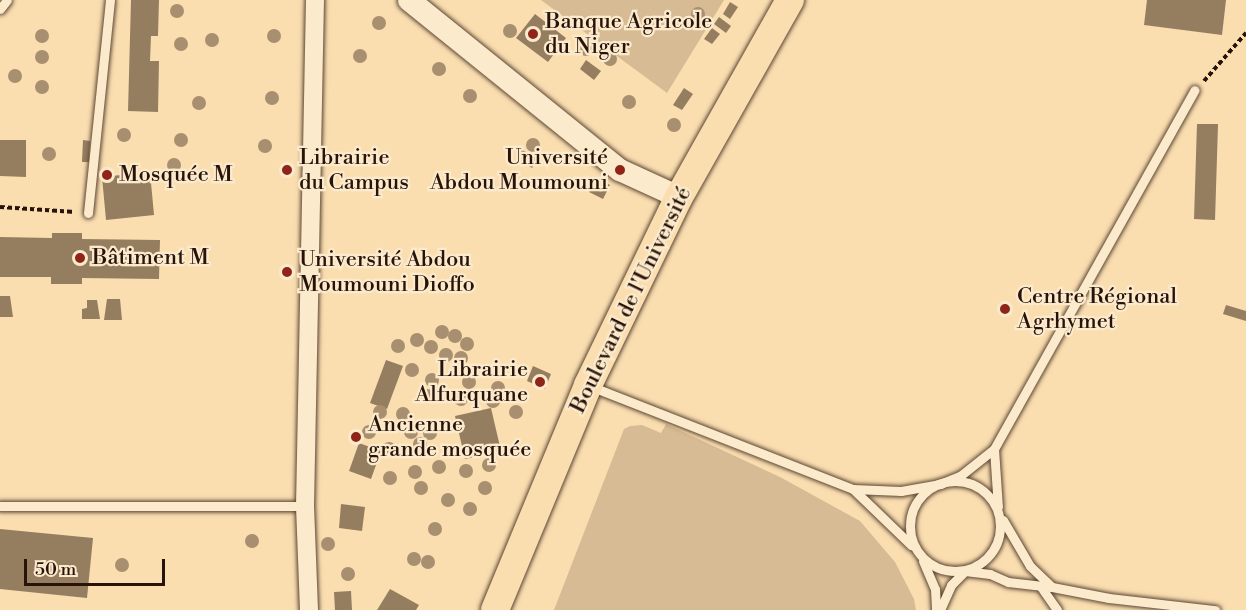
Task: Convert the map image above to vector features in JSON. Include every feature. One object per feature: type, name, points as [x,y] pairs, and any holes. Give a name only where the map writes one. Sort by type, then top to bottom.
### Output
[{"type":"main road","name":"Boulevard de l'Université","points":[[495,610],[588,385],[680,197],[790,0]]},
{"type":"street","points":[[309,610],[305,506],[315,0]]},
{"type":"street","points":[[409,0],[620,170],[680,197]]},
{"type":"lane","points":[[0,9],[7,0]]},
{"type":"lane","points":[[88,213],[110,0]]},
{"type":"lane","points":[[938,610],[935,589],[911,536],[911,514],[922,496],[940,484],[960,476],[994,449],[1195,90]]},
{"type":"lane","points":[[588,385],[853,489],[901,491],[951,481],[975,485],[993,501],[1030,566],[1052,587]]},
{"type":"lane","points":[[938,610],[951,585],[965,571],[984,562],[998,544],[1001,522],[994,449]]},
{"type":"lane","points":[[853,489],[886,518],[932,566],[948,571],[965,571],[1109,598],[1215,610]]},
{"type":"lane","points":[[0,506],[305,506]]},
{"type":"lane","points":[[1041,587],[1057,610]]},
{"type":"path","points":[[1195,90],[1246,33]]},
{"type":"path","points":[[0,207],[88,213]]},
{"type":"shaded area","points":[[541,0],[724,0],[667,93]]},
{"type":"shaded area","points":[[666,424],[780,477],[860,521],[895,562],[914,599],[916,610],[554,610],[624,429],[642,425],[661,433]]},
{"type":"building","points":[[131,0],[159,0],[158,36],[151,36],[150,61],[159,61],[158,112],[128,111]]},
{"type":"building","points":[[1147,0],[1226,0],[1222,35],[1144,25]]},
{"type":"building","points":[[730,2],[738,7],[730,19],[723,14]]},
{"type":"building","points":[[535,14],[566,38],[548,62],[516,38]]},
{"type":"building","points":[[719,17],[731,26],[726,33],[714,24]]},
{"type":"building","points":[[712,28],[720,34],[712,44],[704,39]]},
{"type":"building","points":[[586,60],[601,71],[594,80],[580,69]]},
{"type":"building","points":[[684,88],[693,94],[682,110],[673,105]]},
{"type":"building","points":[[1197,124],[1218,124],[1215,220],[1194,219]]},
{"type":"building","points":[[0,140],[26,140],[26,177],[0,176]]},
{"type":"building","points":[[83,140],[90,141],[89,162],[82,162]]},
{"type":"building","points":[[521,149],[538,159],[532,168],[516,157]]},
{"type":"building","points":[[150,172],[154,215],[106,220],[102,177]]},
{"type":"building","points":[[596,178],[610,185],[603,199],[589,192]]},
{"type":"building","name":"Bâtiment M","points":[[52,233],[82,233],[82,239],[160,240],[159,279],[82,278],[82,284],[51,284],[51,277],[0,277],[0,237],[52,238]]},
{"type":"building","points":[[0,296],[10,296],[13,317],[0,317]]},
{"type":"building","points":[[107,299],[120,299],[122,320],[104,320]]},
{"type":"building","points":[[87,300],[97,300],[100,319],[82,319],[82,309],[87,308]]},
{"type":"building","points":[[1226,305],[1246,311],[1246,321],[1223,314]]},
{"type":"building","points":[[386,360],[403,366],[387,409],[370,403]]},
{"type":"building","points":[[533,366],[551,374],[545,389],[527,381]]},
{"type":"building","points":[[491,408],[501,451],[465,459],[455,416]]},
{"type":"building","points":[[359,443],[381,451],[371,479],[349,471]]},
{"type":"building","points":[[341,504],[365,507],[362,531],[339,528]]},
{"type":"building","points":[[0,529],[93,538],[87,598],[0,589]]},
{"type":"building","points":[[390,589],[419,605],[416,610],[377,610]]},
{"type":"building","points":[[351,591],[352,610],[335,610],[334,592]]},
{"type":"place","name":"Banque Agricole du Niger","points":[[533,34]]},
{"type":"place","name":"Librairie du Campus","points":[[287,170]]},
{"type":"place","name":"Université Abdou Moumouni","points":[[620,170]]},
{"type":"place","name":"Mosquée M","points":[[107,175]]},
{"type":"place","name":"Bâtiment M","points":[[80,258]]},
{"type":"place","name":"Université Abdou Moumouni Dioffo","points":[[287,272]]},
{"type":"place","name":"Centre Régional Agrhymet","points":[[1005,309]]},
{"type":"place","name":"Librairie Alfurquane","points":[[540,382]]},
{"type":"place","name":"Ancienne grande mosquée","points":[[356,437]]}]
